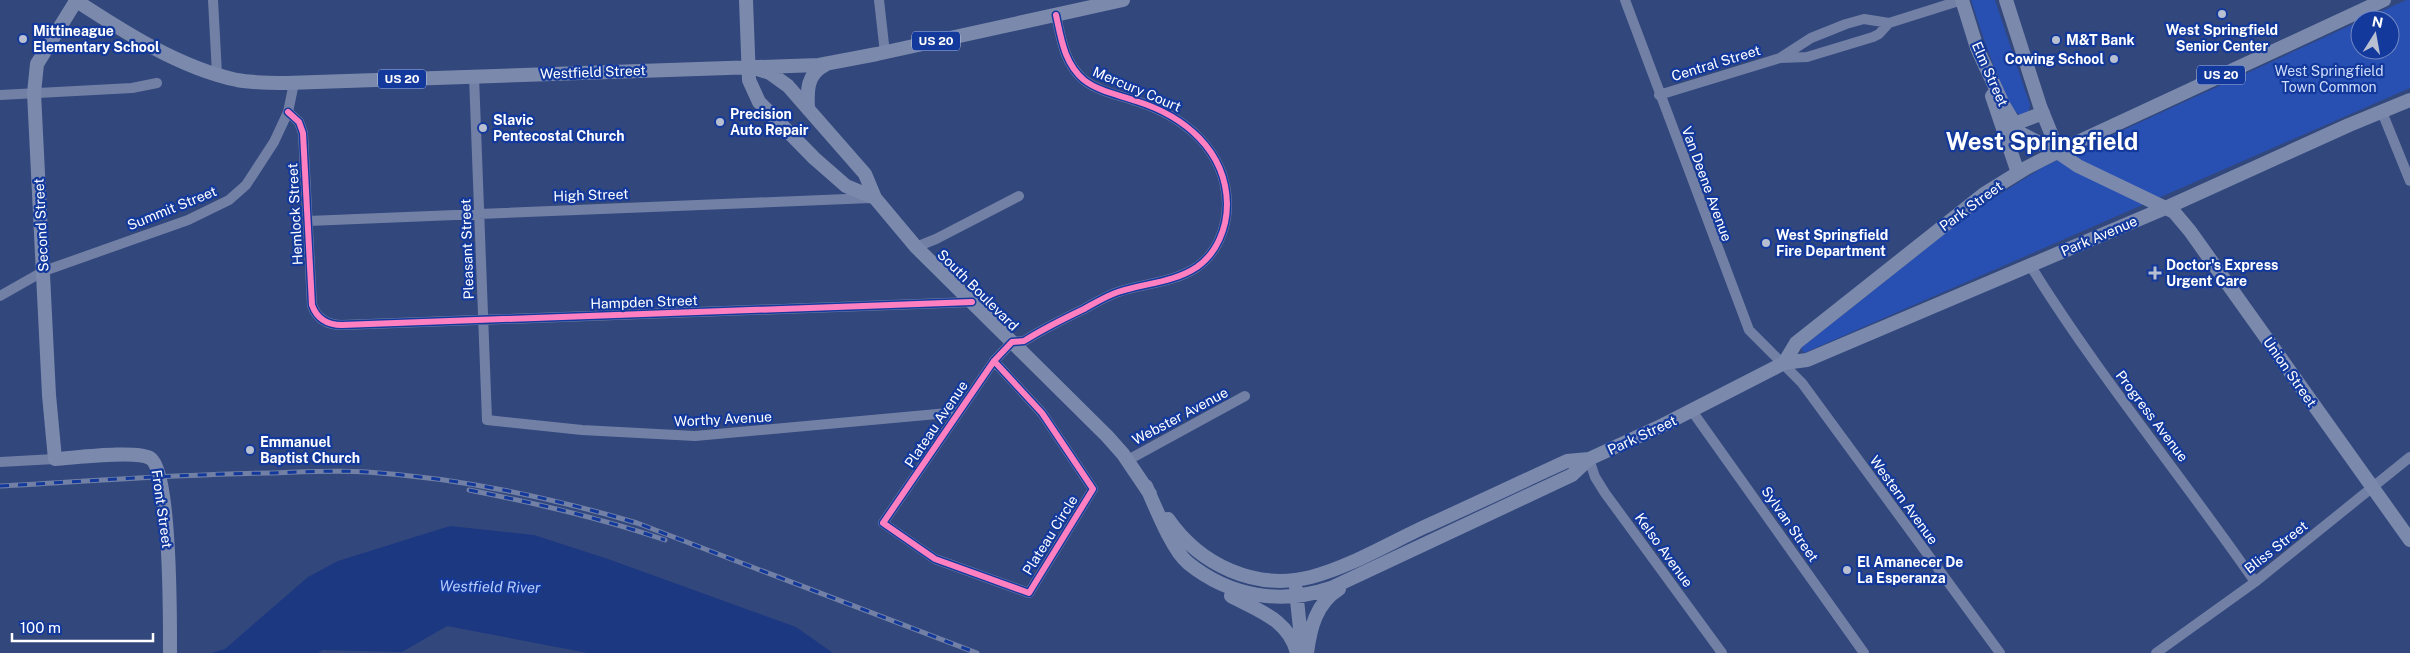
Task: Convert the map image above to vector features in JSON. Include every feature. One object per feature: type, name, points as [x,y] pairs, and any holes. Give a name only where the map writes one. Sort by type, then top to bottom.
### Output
[{"type":"main road","name":"Westfield Street","points":[[76,0],[154,47],[217,74],[248,82],[294,83],[828,64],[1123,0]]},
{"type":"main road","name":"Second Street","points":[[55,459],[49,395],[34,93],[38,64],[76,0]]},
{"type":"main road","points":[[746,0],[748,66]]},
{"type":"main road","name":"Elm Street","points":[[1962,0],[1977,48],[2020,133],[2059,153],[2078,166],[2166,208]]},
{"type":"main road","points":[[2006,0],[2043,113],[2059,153]]},
{"type":"main road","name":"Park Street","points":[[1298,597],[1331,588],[1358,576],[1572,475],[1589,459],[1692,411],[1784,363],[1796,343],[1964,209],[2018,173],[2059,153],[2069,146],[2380,1]]},
{"type":"main road","points":[[1977,48],[2018,173]]},
{"type":"main road","points":[[808,109],[808,88],[811,77],[828,64]]},
{"type":"main road","name":"South Boulevard","points":[[875,198],[846,186],[767,111],[751,89],[748,66],[775,76],[788,86],[865,174],[875,198],[916,247],[1099,428],[1128,460],[1184,539],[1208,560],[1249,577],[1271,580],[1294,579]]},
{"type":"main road","name":"Park Avenue","points":[[1784,363],[1807,360],[2166,208],[2410,100]]},
{"type":"main road","points":[[2014,124],[2043,113]]},
{"type":"main road","name":"Union Street","points":[[2166,208],[2174,212],[2190,231],[2410,540]]},
{"type":"main road","name":"Front Street","points":[[55,459],[129,455],[147,457],[155,462],[161,484],[168,546],[170,653]]},
{"type":"main road","name":"Park Street","points":[[1294,579],[1310,577],[1346,564],[1567,461],[1589,459]]},
{"type":"main road","name":"South Boulevard","points":[[1146,486],[1168,534],[1188,563],[1238,591],[1258,596],[1298,597]]},
{"type":"main road","points":[[1188,563],[1198,575],[1212,585],[1281,624],[1291,637],[1297,653]]},
{"type":"main road","points":[[1307,653],[1314,621],[1322,604],[1335,591],[1358,576]]},
{"type":"main road","points":[[1294,579],[1298,597],[1302,653]]},
{"type":"street","points":[[214,0],[217,74]]},
{"type":"street","points":[[880,0],[886,52]]},
{"type":"street","name":"Van Deene Avenue","points":[[1624,0],[1745,324],[1756,338],[1784,363]]},
{"type":"street","name":"Central Street","points":[[1780,58],[1810,38],[1846,24],[1864,19],[1889,23],[1962,0]]},
{"type":"street","name":"Mercury Court","points":[[1012,342],[1024,341],[1113,294],[1167,280],[1188,272],[1200,264],[1214,249],[1222,234],[1226,216],[1226,193],[1220,172],[1213,156],[1199,136],[1161,109],[1097,88],[1085,80],[1075,70],[1065,53],[1056,15]]},
{"type":"street","name":"Central Street","points":[[1659,95],[1780,58],[1807,57],[1873,37],[1880,34],[1889,23]]},
{"type":"street","name":"Pleasant Street","points":[[474,76],[487,420]]},
{"type":"street","points":[[0,95],[132,88],[157,83]]},
{"type":"street","name":"Summit Street","points":[[0,296],[44,271],[188,220],[229,200],[251,178],[274,142],[288,112],[294,83]]},
{"type":"street","name":"Hemlock Street","points":[[288,112],[298,122],[303,133],[312,302],[319,317]]},
{"type":"street","points":[[2382,112],[2410,181]]},
{"type":"street","points":[[916,247],[1019,196]]},
{"type":"street","name":"High Street","points":[[308,221],[875,198]]},
{"type":"street","name":"Progress Avenue","points":[[2030,265],[2113,387],[2206,511],[2255,582]]},
{"type":"street","name":"Hampden Street","points":[[319,317],[338,325],[972,302]]},
{"type":"street","name":"Plateau Avenue","points":[[883,523],[994,361],[1012,342]]},
{"type":"street","name":"Plateau Circle","points":[[883,523],[935,559],[1029,593],[1093,489],[1042,413],[994,361]]},
{"type":"street","name":"Western Avenue","points":[[1784,363],[1802,384],[2000,653]]},
{"type":"street","name":"Webster Avenue","points":[[1128,460],[1245,396]]},
{"type":"street","name":"Sylvan Street","points":[[1692,411],[1864,653]]},
{"type":"street","name":"Worthy Avenue","points":[[487,420],[582,430],[695,436],[959,412]]},
{"type":"street","name":"Bliss Street","points":[[2156,653],[2255,582],[2410,457]]},
{"type":"street","name":"Front Street","points":[[0,462],[55,459]]},
{"type":"street","name":"Kelso Avenue","points":[[1589,459],[1595,477],[1605,493],[1722,653]]},
{"type":"green space","points":[[1971,0],[1995,0],[2030,105],[2028,113],[2021,116],[2007,97]]},
{"type":"green space","name":"West Springfield Town Common","points":[[2410,0],[2410,88],[1804,353],[1801,348],[1976,209],[2043,167],[2350,26],[2350,60],[2400,60],[2400,10],[2384,10]]},
{"type":"water","name":"Westfield River","points":[[450,526],[534,535],[608,559],[796,627],[833,653],[588,653],[447,626],[402,652],[323,650],[318,653],[211,653],[225,649],[308,577],[338,561]]},
{"type":"railway","points":[[0,486],[170,476],[331,471],[401,475],[470,484],[537,497],[637,523],[977,653]]},
{"type":"railway","points":[[469,490],[568,512],[665,540]]},
{"type":"cycle path","points":[[994,361],[1042,413],[1093,489],[1029,593],[935,559],[883,523],[994,361],[1012,342],[1024,341],[1053,324],[1114,294],[1168,280],[1197,267],[1210,255],[1220,239],[1227,213],[1225,185],[1219,167],[1199,138],[1186,126],[1170,116],[1136,101],[1102,90],[1084,80],[1072,66],[1064,50],[1056,15]]},
{"type":"cycle path","points":[[288,112],[299,122],[303,133],[312,305],[323,320],[332,324],[972,302]]},
{"type":"place","name":"West Springfield Senior Center","points":[[2222,14]]},
{"type":"place","name":"Mittineague Elementary School","points":[[23,39]]},
{"type":"place","name":"M&T Bank","points":[[2056,40]]},
{"type":"place","name":"Cowing School","points":[[2114,59]]},
{"type":"place","name":"Precision Auto Repair","points":[[720,122]]},
{"type":"place","name":"Slavic Pentecostal Church","points":[[483,128]]},
{"type":"place","name":"West Springfield Fire Department","points":[[1766,243]]},
{"type":"place","name":"Doctor's Express Urgent Care","points":[[2155,273]]},
{"type":"place","name":"Emmanuel Baptist Church","points":[[250,450]]},
{"type":"place","name":"El Amanecer De La Esperanza","points":[[1847,570]]},
{"type":"district","name":"West Springfield","points":[[2042,142]]}]
